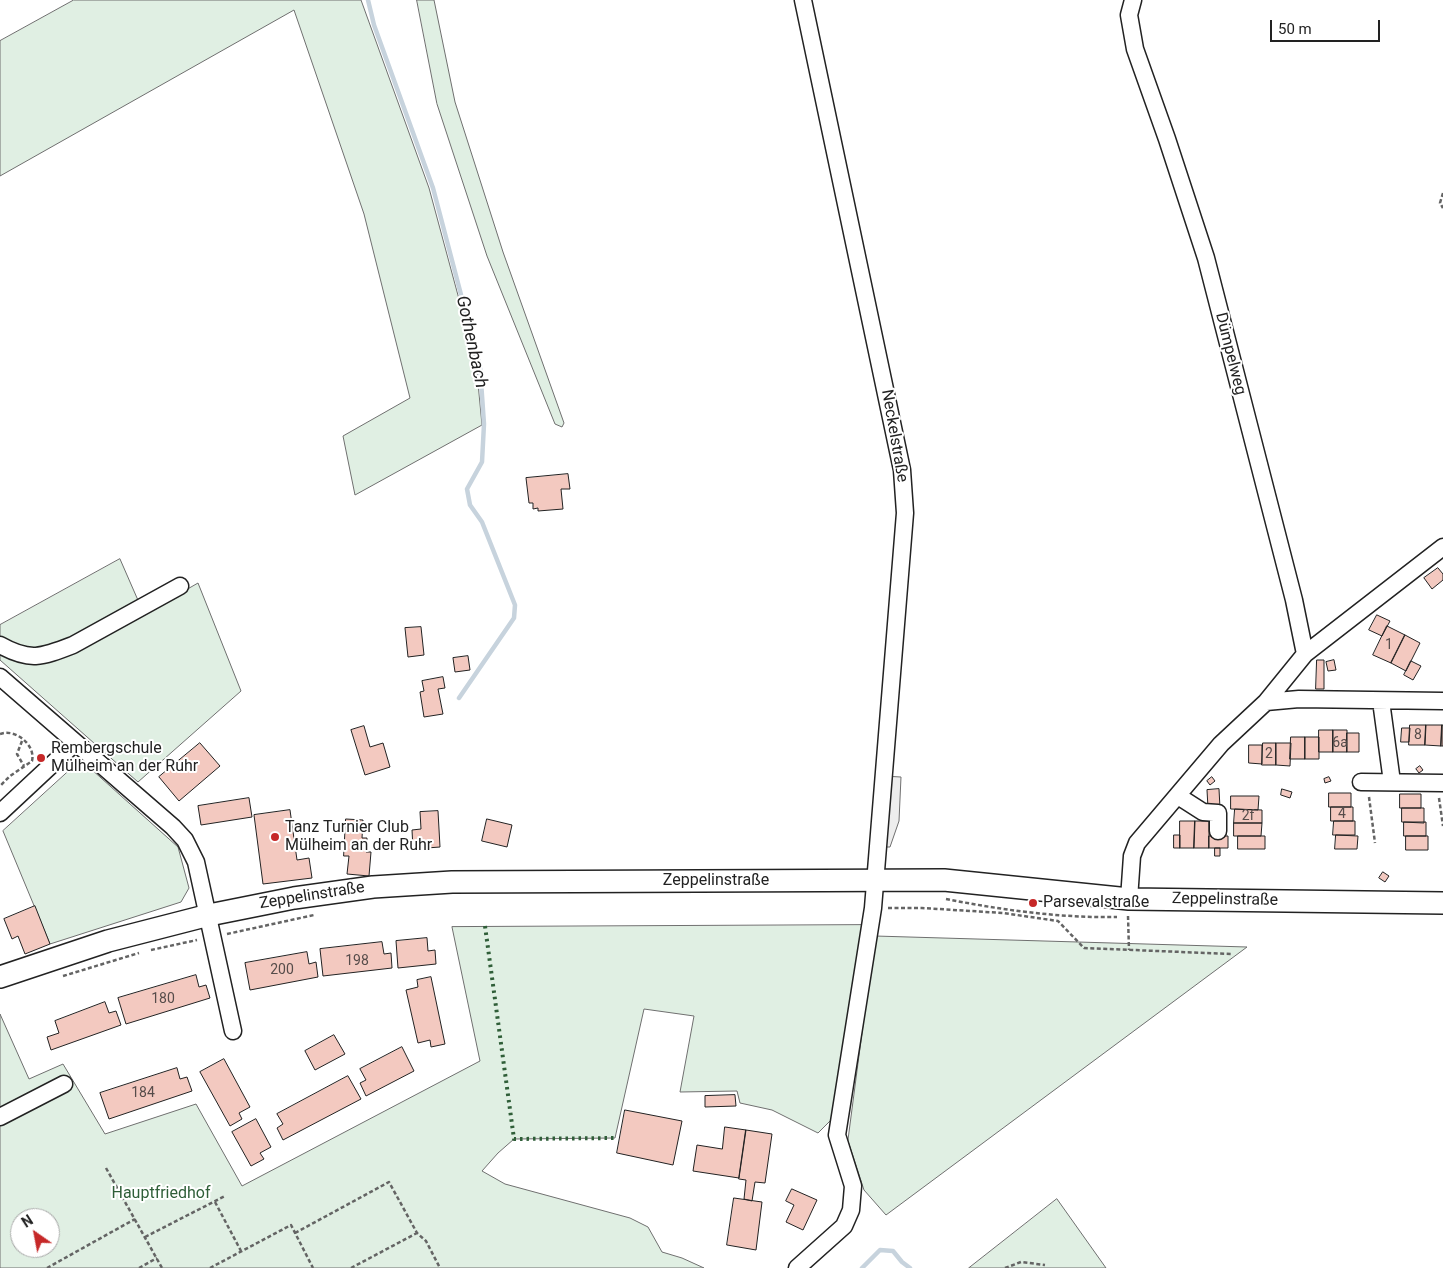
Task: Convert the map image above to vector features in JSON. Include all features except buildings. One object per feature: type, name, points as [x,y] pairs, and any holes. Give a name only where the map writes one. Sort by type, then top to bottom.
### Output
[{"type":"main road","name":"Zeppelinstraße","points":[[0,976],[108,941],[209,915],[294,898],[373,886],[442,882],[944,880],[1129,908],[1443,903]]},
{"type":"street","name":"Neckelstraße","points":[[797,1268],[844,1226],[851,1210],[853,1186],[837,1135],[872,908],[905,513],[902,470],[803,0]]},
{"type":"street","name":"Dümpelweg","points":[[1133,0],[1129,15],[1135,49],[1168,138],[1206,258],[1294,600],[1305,654]]},
{"type":"street","points":[[1129,908],[1132,856],[1138,843],[1221,744],[1266,702],[1305,654],[1443,547]]},
{"type":"street","points":[[0,645],[25,656],[34,657],[54,653],[73,645],[180,586]]},
{"type":"street","points":[[4,686],[173,827],[185,840],[196,862],[214,936],[233,1031]]},
{"type":"street","points":[[1266,702],[1300,699],[1443,701]]},
{"type":"street","points":[[1381,701],[1392,782]]},
{"type":"street","points":[[0,813],[74,743]]},
{"type":"street","points":[[1364,782],[1440,782]]},
{"type":"street","points":[[1178,796],[1203,812],[1218,813],[1218,831]]},
{"type":"street","points":[[0,1117],[64,1084]]},
{"type":"path","points":[[1443,192],[1440,203],[1443,208]]},
{"type":"path","points":[[0,734],[6,732],[19,735],[34,755],[32,761],[10,776],[0,786]]},
{"type":"path","points":[[22,740],[17,754],[24,766]]},
{"type":"path","points":[[1364,782],[1375,843]]},
{"type":"path","points":[[1440,782],[1443,826]]},
{"type":"path","points":[[945,899],[994,908],[1096,918],[1129,908],[1129,950]]},
{"type":"path","points":[[872,908],[922,908],[1003,913],[1058,921],[1084,948],[1231,954]]},
{"type":"path","points":[[59,978],[143,952],[316,914]]},
{"type":"path","points":[[106,1168],[162,1268]]},
{"type":"path","points":[[295,1232],[389,1182],[417,1233],[426,1241],[440,1268]]},
{"type":"path","points":[[145,1237],[225,1196]]},
{"type":"path","points":[[215,1201],[241,1252]]},
{"type":"path","points":[[47,1268],[136,1219]]},
{"type":"path","points":[[210,1268],[291,1225],[313,1268]]},
{"type":"path","points":[[351,1268],[417,1233]]},
{"type":"path","points":[[139,1268],[156,1258]]},
{"type":"path","points":[[1004,1268],[1021,1262],[1044,1265]]},
{"type":"green space","points":[[74,0],[361,0],[429,188],[476,362],[482,425],[355,495],[343,436],[410,398],[364,214],[294,10],[0,176],[0,41]]},
{"type":"green space","points":[[417,0],[434,0],[455,102],[503,252],[564,423],[562,427],[555,424],[487,256],[437,104]]},
{"type":"green space","points":[[120,559],[144,614],[198,583],[241,691],[138,782],[0,660],[0,625]]},
{"type":"green space","points":[[81,760],[178,847],[189,888],[181,902],[50,944],[3,831]]},
{"type":"green space","name":"Hauptfriedhof","points":[[864,925],[831,1120],[818,1133],[772,1110],[740,1103],[737,1091],[680,1092],[694,1016],[644,1009],[615,1138],[514,1139],[482,1171],[505,1184],[630,1218],[648,1227],[662,1252],[682,1258],[704,1268],[0,1268],[0,1014],[29,1079],[63,1064],[105,1134],[196,1104],[242,1186],[480,1061],[452,927]]},
{"type":"green space","points":[[875,936],[1247,947],[886,1215],[864,1190],[848,1141]]},
{"type":"green space","points":[[1057,1199],[1106,1268],[969,1268]]},
{"type":"shaded area","points":[[883,776],[901,777],[899,821],[890,847],[877,847]]},
{"type":"waterway","name":"Gothenbach","points":[[368,0],[374,25],[433,188],[480,367],[484,424],[482,462],[467,489],[470,505],[482,522],[515,605],[514,618],[459,698]]},
{"type":"waterway","points":[[862,1268],[880,1250],[893,1251],[910,1268]]},
{"type":"hedge","points":[[485,926],[514,1139],[615,1138]]},
{"type":"place","name":"Rembergschule Mülheim an der Ruhr","points":[[41,758]]},
{"type":"place","name":"Tanz Turnier Club Mülheim an der Ruhr","points":[[275,837]]},
{"type":"place","name":"Parsevalstraße","points":[[1033,903]]}]
